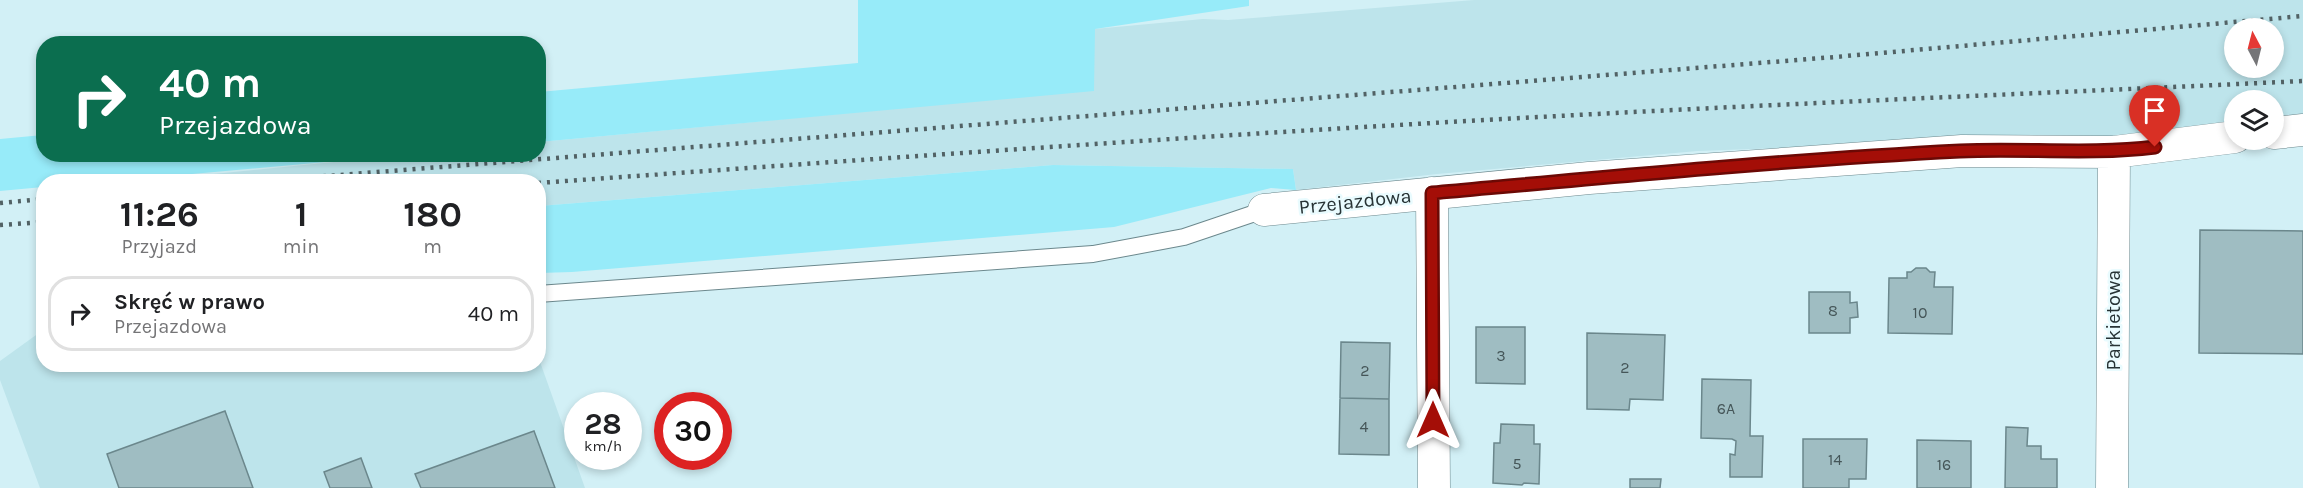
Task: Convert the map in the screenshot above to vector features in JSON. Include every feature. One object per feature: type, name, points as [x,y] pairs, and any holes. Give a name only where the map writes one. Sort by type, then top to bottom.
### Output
[{"type":"street","points":[[2284,132],[2303,130]]},
{"type":"street","name":"Przejazdowa","points":[[1264,210],[1589,178],[1962,151],[2114,152],[2224,138]]},
{"type":"street","name":"Parkietowa","points":[[2112,488],[2114,152]]},
{"type":"street","points":[[1432,193],[1434,488]]},
{"type":"lane","points":[[546,293],[1093,254],[1184,237],[1264,210]]},
{"type":"shaded area","points":[[858,0],[1249,0],[1249,6],[1095,29],[1094,91],[546,141],[546,91],[858,63]]},
{"type":"shaded area","points":[[1474,0],[2303,0],[2303,115],[2284,117],[2284,90],[2224,90],[2224,123],[2107,136],[1698,151],[1437,174],[1296,190],[1293,169],[1053,165],[546,205],[546,174],[213,174],[333,162],[546,162],[546,141],[1094,90],[1094,29]]},
{"type":"shaded area","points":[[36,136],[36,162],[325,162],[192,174],[36,174],[36,188],[0,191],[0,139]]},
{"type":"shaded area","points":[[1053,165],[1293,169],[1296,190],[1271,188],[1114,227],[546,273],[546,205]]},
{"type":"shaded area","points":[[36,335],[36,372],[544,372],[564,429],[564,470],[579,470],[585,488],[40,488],[0,380],[0,361]]},
{"type":"building","points":[[2200,230],[2303,231],[2303,354],[2199,353]]},
{"type":"building","points":[[1916,268],[1926,268],[1930,272],[1935,272],[1934,287],[1953,287],[1952,334],[1888,333],[1889,278],[1907,278],[1907,272]]},
{"type":"building","points":[[1809,292],[1850,292],[1850,303],[1857,302],[1858,317],[1850,318],[1850,333],[1809,333]]},
{"type":"building","points":[[1476,327],[1525,327],[1525,384],[1476,383]]},
{"type":"building","points":[[1587,333],[1665,335],[1663,400],[1630,399],[1629,410],[1587,409]]},
{"type":"building","points":[[1341,342],[1390,343],[1389,399],[1340,398]]},
{"type":"building","points":[[1702,379],[1751,380],[1750,436],[1763,436],[1762,477],[1730,477],[1730,454],[1735,455],[1736,441],[1701,438]]},
{"type":"building","points":[[1340,398],[1389,399],[1389,455],[1339,454]]},
{"type":"building","points":[[225,411],[253,488],[119,488],[107,454]]},
{"type":"building","points":[[1501,424],[1534,425],[1534,444],[1540,444],[1539,484],[1493,483],[1494,443],[1500,443]]},
{"type":"building","points":[[2006,427],[2028,428],[2027,446],[2041,446],[2041,459],[2057,459],[2057,488],[2005,488]]},
{"type":"building","points":[[534,431],[555,488],[421,488],[415,474]]},
{"type":"building","points":[[1803,439],[1867,439],[1866,479],[1849,479],[1849,488],[1803,488]]},
{"type":"building","points":[[1917,440],[1971,441],[1971,488],[1917,488]]},
{"type":"building","points":[[361,458],[372,488],[330,488],[324,472]]},
{"type":"building","points":[[1630,479],[1661,479],[1660,488],[1630,488]]},
{"type":"railway","points":[[546,159],[1835,57],[2303,16]]},
{"type":"railway","points":[[546,182],[1415,124],[2303,81]]},
{"type":"railway","points":[[352,174],[504,162]]},
{"type":"railway","points":[[0,203],[36,200]]},
{"type":"railway","points":[[0,225],[36,223]]},
{"type":"route","points":[[1433,420],[1432,193],[1589,178],[1962,151],[2114,152],[2155,147]]}]
